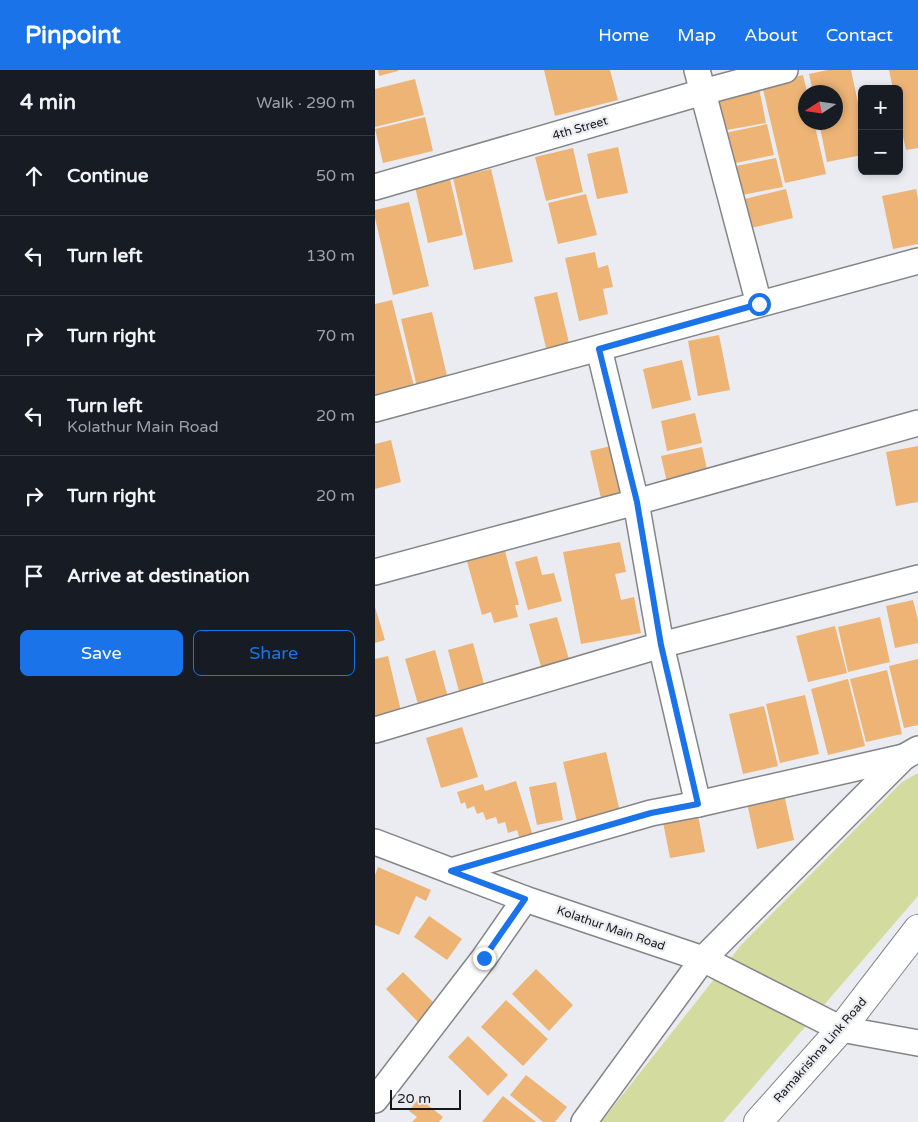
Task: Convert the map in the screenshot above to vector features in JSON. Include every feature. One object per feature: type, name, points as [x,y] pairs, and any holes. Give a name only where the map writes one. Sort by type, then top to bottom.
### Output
[{"type":"street","name":"4th Street","points":[[376,182],[700,81],[785,70]]},
{"type":"street","points":[[700,81],[759,304]]},
{"type":"street","points":[[375,409],[918,261]]},
{"type":"street","points":[[599,349],[637,502],[661,645],[698,804]]},
{"type":"street","points":[[375,572],[637,502],[918,423]]},
{"type":"street","points":[[375,730],[661,645],[918,578]]},
{"type":"street","points":[[451,871],[651,813],[698,804],[911,753]]},
{"type":"street","points":[[583,1122],[703,959],[911,753]]},
{"type":"street","name":"Kolathur Main Road","points":[[375,842],[525,899],[703,959],[841,1029],[918,1043]]},
{"type":"street","points":[[375,1100],[484,958],[525,899]]},
{"type":"street","name":"Ramakrishna Link Road","points":[[758,1122],[841,1029],[918,929]]},
{"type":"green space","points":[[918,773],[918,896],[723,1122],[601,1122],[742,944],[902,782]]},
{"type":"building","points":[[378,70],[398,70],[398,71],[379,76]]},
{"type":"building","points":[[544,70],[610,70],[618,100],[555,116]]},
{"type":"building","points":[[828,70],[851,70],[858,103],[858,156],[827,162],[821,130],[843,130],[843,85],[811,85],[809,74]]},
{"type":"building","points":[[889,70],[918,70],[918,148],[906,150],[903,137],[903,85],[892,85]]},
{"type":"building","points":[[803,75],[805,85],[798,85],[798,130],[816,130],[826,174],[785,183],[762,85]]},
{"type":"building","points":[[415,79],[424,115],[375,127],[375,89]]},
{"type":"building","points":[[759,88],[766,123],[722,131],[715,96]]},
{"type":"building","points":[[425,117],[433,151],[383,163],[375,129]]},
{"type":"building","points":[[767,124],[774,155],[731,164],[725,133]]},
{"type":"building","points":[[618,147],[628,193],[597,199],[587,154]]},
{"type":"building","points":[[573,148],[583,192],[546,201],[535,157]]},
{"type":"building","points":[[776,158],[783,187],[742,195],[736,166]]},
{"type":"building","points":[[491,169],[513,262],[474,270],[453,178]]},
{"type":"building","points":[[450,179],[463,235],[428,243],[415,187]]},
{"type":"building","points":[[786,189],[793,218],[751,228],[745,199]]},
{"type":"building","points":[[916,189],[918,198],[918,244],[893,249],[882,196]]},
{"type":"building","points":[[586,194],[597,235],[558,244],[548,203]]},
{"type":"building","points":[[409,202],[429,286],[393,295],[375,218],[375,210]]},
{"type":"building","points":[[595,252],[598,268],[608,265],[613,287],[603,289],[608,314],[579,321],[565,258]]},
{"type":"building","points":[[557,292],[569,343],[546,348],[534,297]]},
{"type":"building","points":[[392,300],[415,390],[375,400],[375,304]]},
{"type":"building","points":[[432,312],[448,380],[417,387],[401,319]]},
{"type":"building","points":[[719,335],[730,390],[698,396],[688,341]]},
{"type":"building","points":[[682,360],[691,400],[652,409],[643,369]]},
{"type":"building","points":[[695,413],[702,443],[667,451],[661,421]]},
{"type":"building","points":[[391,440],[401,482],[375,489],[375,444]]},
{"type":"building","points":[[615,445],[626,492],[601,498],[590,451]]},
{"type":"building","points":[[918,446],[918,502],[896,506],[886,452]]},
{"type":"building","points":[[702,447],[709,478],[668,487],[661,456]]},
{"type":"building","points":[[620,542],[626,572],[615,574],[621,600],[634,597],[641,633],[581,644],[563,552]]},
{"type":"building","points":[[504,547],[519,605],[515,605],[518,617],[494,623],[491,612],[482,615],[466,558]]},
{"type":"building","points":[[537,556],[542,575],[554,573],[562,601],[528,610],[515,562]]},
{"type":"building","points":[[913,600],[918,620],[918,643],[895,648],[886,606]]},
{"type":"building","points":[[375,607],[385,640],[375,643]]},
{"type":"building","points":[[557,617],[570,663],[542,670],[529,624]]},
{"type":"building","points":[[880,617],[890,662],[848,672],[838,627]]},
{"type":"building","points":[[835,626],[847,673],[808,682],[796,636]]},
{"type":"building","points":[[473,643],[485,688],[460,695],[448,650]]},
{"type":"building","points":[[435,650],[449,701],[428,706],[426,702],[418,704],[405,659]]},
{"type":"building","points":[[388,656],[401,711],[375,717],[375,659]]},
{"type":"building","points":[[918,659],[918,725],[904,728],[889,666]]},
{"type":"building","points":[[887,670],[902,734],[866,742],[850,679]]},
{"type":"building","points":[[848,679],[865,746],[828,755],[811,689]]},
{"type":"building","points":[[805,695],[819,754],[780,763],[766,704]]},
{"type":"building","points":[[764,706],[778,766],[743,774],[729,714]]},
{"type":"building","points":[[462,727],[478,777],[441,788],[426,738]]},
{"type":"building","points":[[606,752],[620,812],[577,822],[563,762]]},
{"type":"building","points":[[516,781],[534,839],[521,843],[517,830],[508,833],[505,822],[498,824],[496,817],[486,820],[483,812],[477,814],[474,806],[467,809],[465,802],[461,804],[457,792],[483,784],[485,791]]},
{"type":"building","points":[[556,782],[563,820],[537,825],[529,787]]},
{"type":"building","points":[[784,794],[794,840],[757,849],[747,803]]},
{"type":"building","points":[[697,810],[705,852],[670,858],[662,817]]},
{"type":"building","points":[[378,867],[431,890],[426,901],[416,896],[399,935],[375,925],[375,875]]},
{"type":"building","points":[[429,916],[462,939],[447,960],[414,937]]},
{"type":"building","points":[[536,969],[573,1005],[549,1031],[512,994]]},
{"type":"building","points":[[403,972],[436,1005],[418,1022],[386,989]]},
{"type":"building","points":[[506,1000],[548,1039],[523,1066],[481,1027]]},
{"type":"building","points":[[468,1036],[508,1075],[488,1096],[448,1057]]},
{"type":"building","points":[[526,1075],[567,1107],[555,1122],[543,1122],[510,1095]]},
{"type":"building","points":[[503,1096],[536,1122],[482,1122]]},
{"type":"building","points":[[419,1098],[443,1117],[439,1122],[412,1122],[417,1117],[409,1111]]},
{"type":"route","points":[[484,958],[525,899],[451,871],[651,813],[698,804],[661,645],[637,502],[599,349],[759,304]]}]
